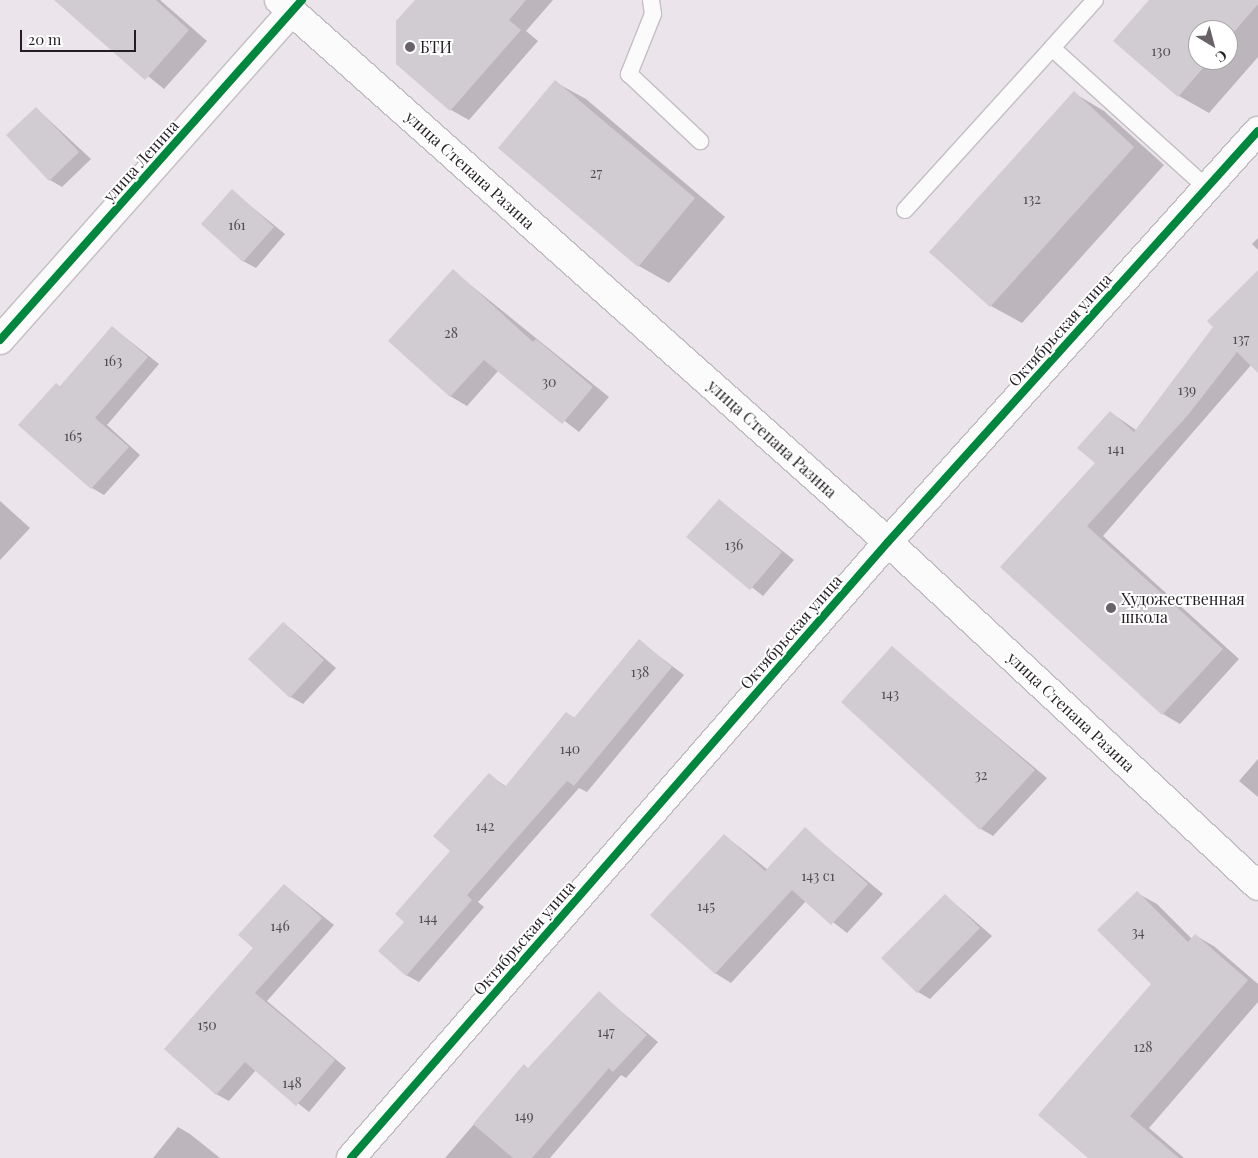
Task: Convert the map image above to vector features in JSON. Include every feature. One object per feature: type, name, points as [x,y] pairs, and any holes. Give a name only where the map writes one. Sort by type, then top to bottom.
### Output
[{"type":"street","name":"улица Ленина","points":[[0,340],[291,4]]},
{"type":"street","name":"улица Степана Разина","points":[[291,4],[888,542],[1258,886]]},
{"type":"street","name":"Октябрьская улица","points":[[351,1158],[888,542],[1258,131]]},
{"type":"lane","points":[[651,0],[653,14],[629,74],[700,141]]},
{"type":"lane","points":[[905,210],[1096,0]]},
{"type":"lane","points":[[1052,48],[1207,188]]},
{"type":"building","points":[[54,0],[156,0],[189,30],[145,80]]},
{"type":"building","points":[[415,0],[526,0],[509,20],[521,30],[450,111],[396,64],[396,21]]},
{"type":"building","points":[[1149,0],[1258,0],[1258,4],[1238,27],[1238,20],[1188,20],[1188,70],[1201,70],[1178,97],[1113,41]]},
{"type":"building","points":[[555,80],[695,198],[638,267],[498,148]]},
{"type":"building","points":[[1074,91],[1134,147],[990,307],[929,252]]},
{"type":"building","points":[[36,107],[79,152],[49,181],[6,135]]},
{"type":"building","points":[[232,189],[274,227],[243,262],[201,224]]},
{"type":"building","points":[[453,269],[533,342],[536,339],[593,387],[562,424],[484,360],[450,397],[388,341]]},
{"type":"building","name":"Художественная школа","points":[[1258,270],[1258,373],[1237,352],[1188,415],[1087,526],[1223,649],[1162,715],[1000,567],[1095,463],[1077,448],[1110,411],[1134,432],[1213,327],[1207,321]]},
{"type":"building","points":[[112,326],[148,357],[95,418],[129,447],[91,489],[18,425],[56,383],[60,386]]},
{"type":"building","points":[[719,499],[782,552],[750,590],[686,537]]},
{"type":"building","points":[[283,622],[324,660],[290,698],[248,659]]},
{"type":"building","points":[[639,639],[672,667],[574,786],[567,781],[467,895],[472,900],[406,976],[378,951],[404,922],[395,914],[450,851],[433,836],[489,773],[505,787],[566,712],[574,718]]},
{"type":"building","points":[[892,646],[1035,770],[980,830],[841,702]]},
{"type":"building","points":[[805,827],[868,884],[831,925],[792,890],[715,974],[650,915],[724,834],[765,871]]},
{"type":"building","points":[[284,884],[322,918],[255,993],[335,1060],[296,1106],[245,1062],[216,1095],[164,1049],[253,948],[238,935]]},
{"type":"building","points":[[1137,891],[1188,942],[1195,934],[1248,980],[1130,1116],[1179,1158],[1088,1158],[1038,1115],[1151,984],[1097,930]]},
{"type":"building","points":[[945,894],[980,928],[917,993],[881,958]]},
{"type":"building","points":[[599,991],[647,1035],[613,1072],[609,1068],[532,1158],[513,1158],[473,1124],[524,1064],[528,1068]]},
{"type":"cycle path","points":[[0,340],[302,0]]},
{"type":"cycle path","points":[[351,1158],[888,542],[1258,131]]},
{"type":"place","name":"БТИ","points":[[410,47]]},
{"type":"place","name":"Художественная школа","points":[[1111,608]]}]
